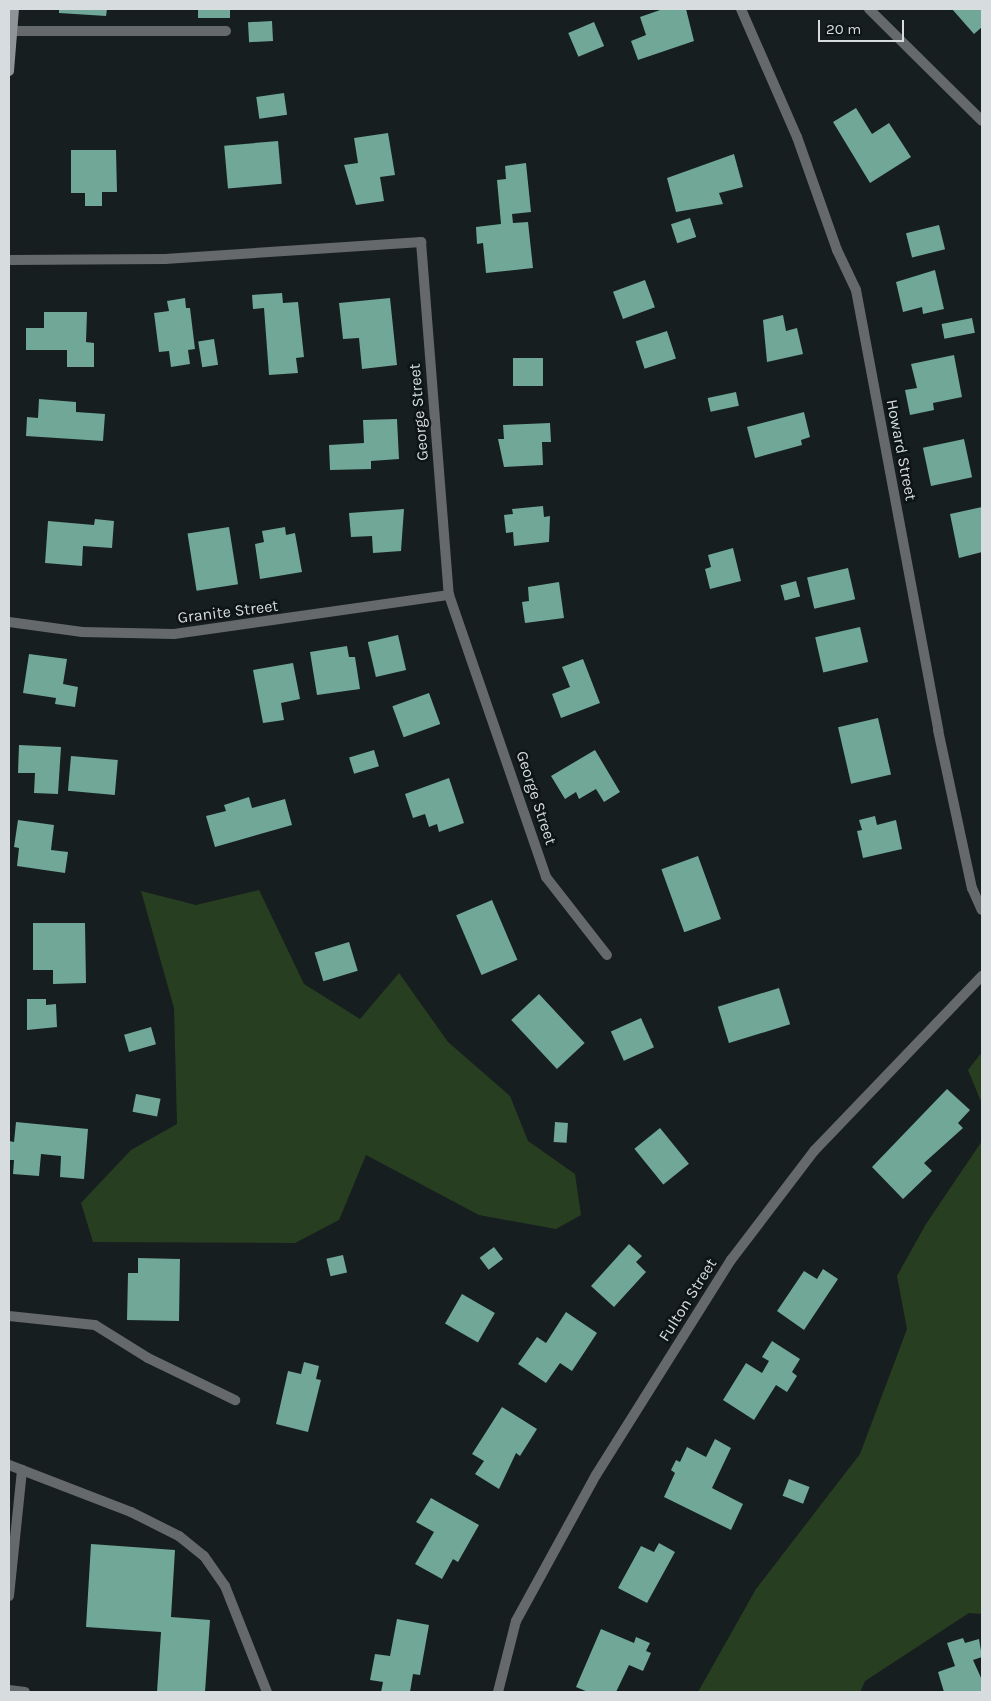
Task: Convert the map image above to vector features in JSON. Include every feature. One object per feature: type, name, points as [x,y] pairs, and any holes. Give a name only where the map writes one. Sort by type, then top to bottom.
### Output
[{"type":"main road","points":[[9,71],[14,9]]},
{"type":"street","name":"Howard Street","points":[[741,9],[797,137],[837,250],[856,290],[938,730],[972,888],[982,910]]},
{"type":"street","points":[[869,9],[982,121]]},
{"type":"street","points":[[12,31],[226,31]]},
{"type":"street","name":"George Street","points":[[9,260],[165,259],[421,242],[449,595],[546,877],[607,956]]},
{"type":"street","name":"Granite Street","points":[[9,622],[82,632],[174,634],[449,595]]},
{"type":"street","name":"Fulton Street","points":[[498,1692],[516,1621],[596,1475],[731,1260],[814,1151],[982,976]]},
{"type":"street","points":[[9,1316],[95,1325],[148,1358],[235,1400]]},
{"type":"street","points":[[9,1465],[131,1512],[179,1536],[204,1556],[225,1586],[266,1692]]},
{"type":"street","points":[[9,1596],[22,1470]]},
{"type":"street","points":[[9,1690],[25,1692]]},
{"type":"green space","points":[[259,890],[304,984],[360,1019],[399,973],[448,1042],[510,1096],[528,1141],[575,1174],[581,1215],[556,1229],[479,1215],[366,1155],[339,1220],[295,1243],[93,1242],[81,1203],[131,1150],[177,1124],[174,1008],[141,891],[196,905]]},
{"type":"green space","points":[[982,1052],[982,1104],[968,1070]]},
{"type":"green space","points":[[982,1141],[982,1614],[969,1613],[865,1681],[860,1692],[698,1692],[756,1589],[860,1454],[907,1329],[897,1276],[926,1224]]},
{"type":"building","points":[[59,9],[107,9],[106,16],[59,13]]},
{"type":"building","points":[[198,9],[230,9],[230,18],[198,18]]},
{"type":"building","points":[[663,9],[686,9],[694,41],[638,60],[631,41],[646,35],[640,17]]},
{"type":"building","points":[[952,9],[982,9],[982,27],[974,34]]},
{"type":"building","points":[[272,21],[273,41],[249,42],[248,22]]},
{"type":"building","points":[[594,22],[604,46],[578,57],[568,33]]},
{"type":"building","points":[[284,93],[287,115],[259,119],[256,97]]},
{"type":"building","points":[[856,108],[872,134],[889,123],[911,157],[870,183],[833,122]]},
{"type":"building","points":[[388,133],[395,175],[380,177],[384,201],[356,205],[344,165],[358,163],[354,138]]},
{"type":"building","points":[[278,141],[282,184],[228,189],[224,146]]},
{"type":"building","points":[[71,150],[116,150],[117,192],[102,192],[102,206],[85,206],[85,193],[71,193]]},
{"type":"building","points":[[734,154],[743,187],[719,193],[723,204],[676,212],[667,178]]},
{"type":"building","points":[[526,163],[531,212],[512,214],[513,223],[528,222],[533,268],[486,273],[483,243],[477,244],[476,227],[501,224],[497,180],[506,179],[505,166]]},
{"type":"building","points":[[690,218],[696,237],[677,243],[671,224]]},
{"type":"building","points":[[939,225],[945,249],[912,257],[906,233]]},
{"type":"building","points":[[935,270],[944,309],[923,314],[922,307],[903,312],[896,282]]},
{"type":"building","points":[[645,280],[655,307],[623,319],[613,292]]},
{"type":"building","points":[[282,293],[283,303],[298,302],[304,357],[296,358],[298,373],[269,375],[264,308],[253,309],[252,295]]},
{"type":"building","points":[[185,298],[186,308],[190,308],[195,349],[188,350],[190,364],[171,367],[169,351],[159,352],[154,313],[169,311],[167,301]]},
{"type":"building","points":[[390,298],[397,365],[362,369],[359,338],[343,339],[339,303]]},
{"type":"building","points":[[44,312],[87,312],[86,342],[94,343],[94,367],[67,367],[67,350],[26,350],[26,328],[44,328]]},
{"type":"building","points":[[783,315],[786,331],[797,328],[803,354],[767,362],[763,320]]},
{"type":"building","points":[[972,318],[975,333],[944,339],[942,324]]},
{"type":"building","points":[[667,331],[676,359],[645,369],[636,341]]},
{"type":"building","points":[[214,339],[218,365],[202,367],[198,342]]},
{"type":"building","points":[[954,355],[962,397],[933,403],[934,410],[910,415],[905,390],[917,388],[911,364]]},
{"type":"building","points":[[513,358],[543,358],[543,386],[513,386]]},
{"type":"building","points":[[736,392],[739,406],[711,412],[708,398]]},
{"type":"building","points":[[39,399],[76,402],[76,412],[105,414],[103,441],[26,436],[27,417],[38,418]]},
{"type":"building","points":[[804,412],[810,437],[801,440],[802,445],[755,458],[747,427]]},
{"type":"building","points":[[397,419],[399,459],[371,461],[371,469],[330,470],[329,445],[364,443],[363,420]]},
{"type":"building","points":[[550,423],[551,442],[542,442],[543,465],[504,467],[498,439],[504,439],[503,425]]},
{"type":"building","points":[[964,439],[972,477],[931,486],[923,448]]},
{"type":"building","points":[[543,506],[544,517],[550,516],[549,542],[514,546],[513,532],[506,533],[504,515],[513,514],[512,509]]},
{"type":"building","points":[[982,507],[982,552],[959,558],[950,514]]},
{"type":"building","points":[[404,509],[401,551],[373,553],[372,536],[351,537],[349,513]]},
{"type":"building","points":[[95,519],[114,521],[112,548],[83,546],[82,566],[45,563],[48,521],[94,525]]},
{"type":"building","points":[[229,527],[238,584],[197,591],[188,534]]},
{"type":"building","points":[[285,527],[286,535],[295,533],[302,572],[260,579],[255,544],[264,542],[262,531]]},
{"type":"building","points":[[733,548],[741,581],[710,589],[705,569],[711,567],[708,555]]},
{"type":"building","points":[[848,568],[855,599],[814,609],[807,577]]},
{"type":"building","points":[[796,581],[800,596],[785,601],[781,585]]},
{"type":"building","points":[[559,582],[564,618],[525,623],[522,602],[529,601],[528,587]]},
{"type":"building","points":[[860,627],[868,662],[823,672],[815,637]]},
{"type":"building","points":[[398,635],[406,670],[376,677],[368,642]]},
{"type":"building","points":[[347,646],[349,657],[355,657],[360,689],[317,695],[310,652]]},
{"type":"building","points":[[29,654],[67,659],[63,684],[78,687],[75,707],[55,704],[56,698],[23,693]]},
{"type":"building","points":[[583,659],[600,703],[561,718],[552,694],[570,687],[562,667]]},
{"type":"building","points":[[293,663],[300,699],[281,703],[284,720],[263,723],[253,670]]},
{"type":"building","points":[[429,693],[440,724],[404,737],[392,706]]},
{"type":"building","points":[[878,718],[891,775],[851,784],[838,727]]},
{"type":"building","points":[[19,745],[61,747],[58,794],[34,793],[35,773],[18,773]]},
{"type":"building","points":[[374,750],[379,766],[354,774],[349,758]]},
{"type":"building","points":[[595,750],[620,792],[604,802],[596,789],[579,799],[576,792],[565,799],[551,776]]},
{"type":"building","points":[[71,756],[118,760],[115,795],[68,791]]},
{"type":"building","points":[[449,778],[464,823],[439,832],[437,824],[429,827],[425,814],[413,818],[405,794]]},
{"type":"building","points":[[249,797],[252,808],[285,799],[292,825],[215,847],[206,816],[226,811],[224,805]]},
{"type":"building","points":[[875,816],[877,825],[896,820],[902,849],[863,858],[857,831],[862,830],[859,820]]},
{"type":"building","points":[[18,820],[54,825],[51,850],[68,852],[65,873],[17,866],[19,848],[14,847]]},
{"type":"building","points":[[698,856],[721,919],[684,932],[661,869]]},
{"type":"building","points":[[492,900],[517,960],[481,975],[456,915]]},
{"type":"building","points":[[33,923],[85,923],[86,983],[53,984],[53,970],[33,970]]},
{"type":"building","points":[[349,942],[358,971],[323,981],[315,953]]},
{"type":"building","points":[[779,988],[790,1024],[729,1043],[718,1007]]},
{"type":"building","points":[[539,994],[585,1043],[557,1069],[511,1020]]},
{"type":"building","points":[[27,999],[46,999],[46,1005],[56,1004],[57,1027],[27,1030]]},
{"type":"building","points":[[641,1018],[654,1047],[624,1061],[611,1031]]},
{"type":"building","points":[[151,1027],[156,1044],[129,1052],[124,1035]]},
{"type":"building","points":[[947,1089],[970,1110],[958,1123],[963,1128],[924,1163],[932,1171],[903,1199],[872,1167]]},
{"type":"building","points":[[136,1094],[161,1099],[157,1116],[133,1112]]},
{"type":"building","points":[[16,1122],[88,1129],[84,1179],[60,1177],[61,1156],[41,1154],[39,1176],[13,1174],[14,1160],[9,1160],[9,1141],[14,1142]]},
{"type":"building","points":[[555,1122],[568,1123],[567,1143],[554,1142]]},
{"type":"building","points":[[660,1128],[689,1164],[663,1185],[634,1149]]},
{"type":"building","points":[[629,1244],[642,1256],[636,1262],[646,1272],[614,1307],[591,1286]]},
{"type":"building","points":[[494,1247],[503,1259],[489,1270],[480,1258]]},
{"type":"building","points":[[343,1255],[347,1273],[330,1276],[326,1259]]},
{"type":"building","points":[[138,1258],[180,1259],[179,1321],[127,1320],[128,1273],[138,1273]]},
{"type":"building","points":[[823,1269],[838,1279],[804,1330],[777,1311],[804,1271],[817,1279]]},
{"type":"building","points":[[462,1294],[495,1313],[478,1342],[445,1323]]},
{"type":"building","points":[[566,1312],[597,1333],[572,1371],[560,1363],[546,1383],[518,1364],[537,1337],[546,1343]]},
{"type":"building","points":[[772,1341],[800,1359],[792,1372],[797,1376],[787,1392],[776,1385],[754,1420],[723,1400],[746,1363],[762,1373],[769,1361],[762,1357]]},
{"type":"building","points":[[304,1362],[319,1366],[316,1379],[321,1380],[308,1432],[276,1424],[288,1371],[301,1374]]},
{"type":"building","points":[[502,1407],[537,1429],[520,1456],[516,1453],[499,1489],[475,1474],[484,1461],[472,1454]]},
{"type":"building","points":[[715,1439],[731,1448],[712,1488],[743,1504],[731,1530],[664,1497],[675,1473],[671,1470],[676,1460],[680,1462],[687,1447],[706,1457]]},
{"type":"building","points":[[789,1479],[810,1487],[803,1504],[783,1496]]},
{"type":"building","points":[[431,1498],[479,1525],[458,1562],[453,1559],[442,1579],[415,1564],[434,1532],[416,1522]]},
{"type":"building","points":[[659,1543],[675,1552],[647,1603],[618,1588],[641,1546],[654,1552]]},
{"type":"building","points":[[91,1544],[175,1550],[171,1617],[210,1620],[205,1692],[157,1692],[161,1632],[86,1627]]},
{"type":"building","points":[[397,1619],[429,1625],[420,1675],[413,1674],[410,1692],[381,1692],[383,1682],[370,1680],[375,1654],[390,1656]]},
{"type":"building","points":[[601,1629],[634,1643],[636,1637],[650,1643],[646,1651],[651,1653],[643,1671],[629,1665],[616,1692],[588,1692],[576,1687]]},
{"type":"building","points":[[963,1638],[965,1643],[979,1639],[982,1657],[973,1660],[982,1680],[982,1692],[944,1692],[938,1672],[955,1666],[947,1643]]}]
